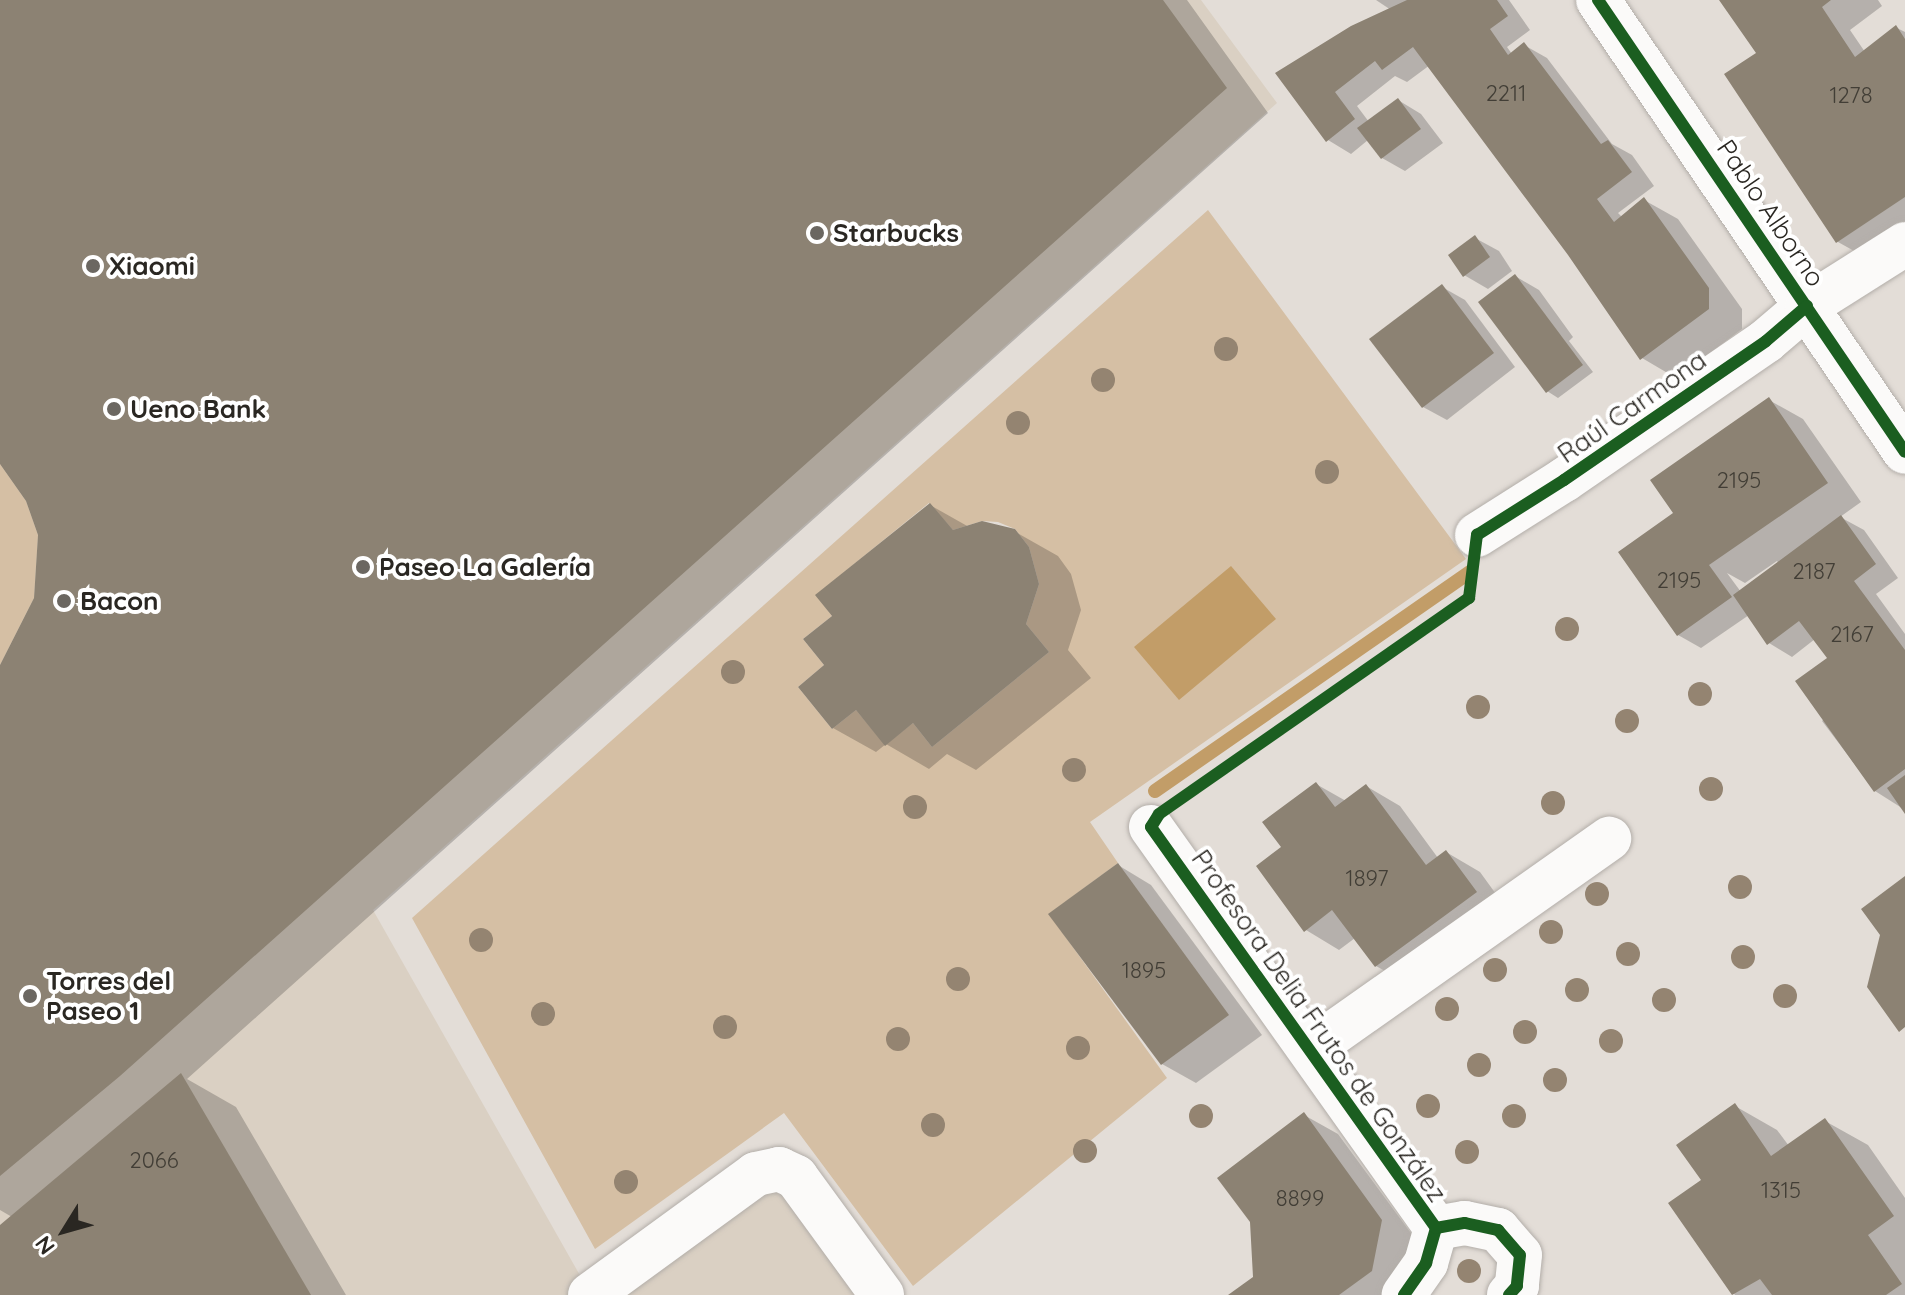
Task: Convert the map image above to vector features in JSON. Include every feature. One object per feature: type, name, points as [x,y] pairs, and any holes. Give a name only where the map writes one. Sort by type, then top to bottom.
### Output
[{"type":"street","name":"Pablo Alborno","points":[[1598,0],[1905,452]]},
{"type":"street","name":"Raúl Carmona","points":[[1477,535],[1564,480],[1766,341],[1807,306],[1905,244]]},
{"type":"street","name":"Profesora Delia Frutos de González","points":[[1151,827],[1436,1228],[1426,1263],[1404,1295]]},
{"type":"street","points":[[1311,1049],[1609,839]]},
{"type":"street","points":[[590,1295],[756,1174],[779,1169],[796,1177],[882,1295]]},
{"type":"street","points":[[1436,1228],[1465,1223],[1498,1230],[1520,1255],[1517,1286],[1509,1295]]},
{"type":"shaded area","name":"Paseo La Galería","points":[[0,0],[1201,0],[1277,103],[373,910],[586,1286],[777,1148],[893,1295],[0,1295]]},
{"type":"shaded area","points":[[1208,210],[1466,559],[1090,822],[1118,863],[1049,914],[1167,1078],[913,1286],[784,1113],[595,1249],[412,918]],"holes":[[[929,503],[953,530],[982,521],[998,522],[1015,529],[1029,547],[1039,584],[1026,624],[1049,652],[932,747],[913,723],[885,745],[856,710],[832,729],[798,687],[824,665],[803,639],[832,616],[816,595]]]},
{"type":"shaded area","points":[[0,464],[26,501],[38,535],[34,598],[0,665]]},
{"type":"shaded area","points":[[1231,566],[1276,619],[1179,700],[1134,647]]},
{"type":"building","name":"Paseo La Galería","points":[[0,0],[1163,0],[1227,88],[120,1076],[0,1176],[0,665],[34,598],[38,535],[26,501],[0,464]]},
{"type":"building","points":[[1407,0],[1497,0],[1508,16],[1490,29],[1508,55],[1524,42],[1601,144],[1608,140],[1632,172],[1597,199],[1614,222],[1644,197],[1709,288],[1709,309],[1640,360],[1568,255],[1413,47],[1382,70],[1375,61],[1335,92],[1355,119],[1326,142],[1275,73],[1351,26]]},
{"type":"building","points":[[1719,0],[1831,0],[1822,7],[1855,57],[1896,25],[1905,39],[1905,197],[1836,243],[1724,74],[1756,53]]},
{"type":"building","points":[[1398,98],[1421,129],[1381,159],[1357,128]]},
{"type":"building","points":[[1475,235],[1490,257],[1463,277],[1448,255]]},
{"type":"building","points":[[1515,274],[1583,365],[1546,393],[1478,302]]},
{"type":"building","points":[[1442,284],[1494,353],[1422,408],[1369,339]]},
{"type":"building","points":[[1769,397],[1828,483],[1709,565],[1732,597],[1677,636],[1618,552],[1673,513],[1650,480]]},
{"type":"building","points":[[930,503],[953,530],[982,521],[1015,529],[1029,547],[1039,584],[1026,624],[1049,652],[932,747],[913,723],[885,746],[856,710],[832,729],[798,687],[824,665],[803,639],[832,616],[815,595]]},
{"type":"building","points":[[1841,515],[1876,564],[1854,581],[1905,650],[1905,769],[1874,792],[1795,681],[1827,658],[1799,621],[1767,645],[1733,595]]},
{"type":"building","points":[[1905,775],[1905,814],[1887,788]]},
{"type":"building","points":[[1316,782],[1335,807],[1366,784],[1426,865],[1446,850],[1477,892],[1375,967],[1332,910],[1304,932],[1256,866],[1281,847],[1262,822]]},
{"type":"building","points":[[1118,863],[1229,1015],[1161,1065],[1048,914]]},
{"type":"building","points":[[1905,876],[1905,1027],[1899,1032],[1867,987],[1880,935],[1861,909]]},
{"type":"building","points":[[181,1073],[311,1295],[0,1295],[0,1225]]},
{"type":"building","points":[[1735,1103],[1771,1156],[1825,1118],[1894,1216],[1868,1235],[1902,1284],[1886,1295],[1772,1295],[1760,1279],[1732,1295],[1668,1203],[1701,1180],[1676,1145]]},
{"type":"building","points":[[1304,1112],[1382,1220],[1372,1271],[1339,1295],[1228,1295],[1253,1277],[1250,1222],[1217,1178]]},
{"type":"waterway","points":[[1155,791],[1470,572]]},
{"type":"cycle path","points":[[1598,0],[1905,452]]},
{"type":"cycle path","points":[[1404,1295],[1426,1263],[1436,1228],[1151,827],[1159,814],[1469,598],[1477,535],[1564,480],[1766,341],[1807,306]]},
{"type":"cycle path","points":[[1436,1228],[1465,1223],[1498,1230],[1520,1255],[1517,1286],[1509,1295]]},
{"type":"place","name":"Starbucks","points":[[817,233]]},
{"type":"place","name":"Xiaomi","points":[[93,266]]},
{"type":"place","name":"Ueno Bank","points":[[114,409]]},
{"type":"place","name":"Paseo La Galería","points":[[363,567]]},
{"type":"place","name":"Bacon","points":[[64,601]]},
{"type":"place","name":"Torres del Paseo 1","points":[[30,996]]}]
